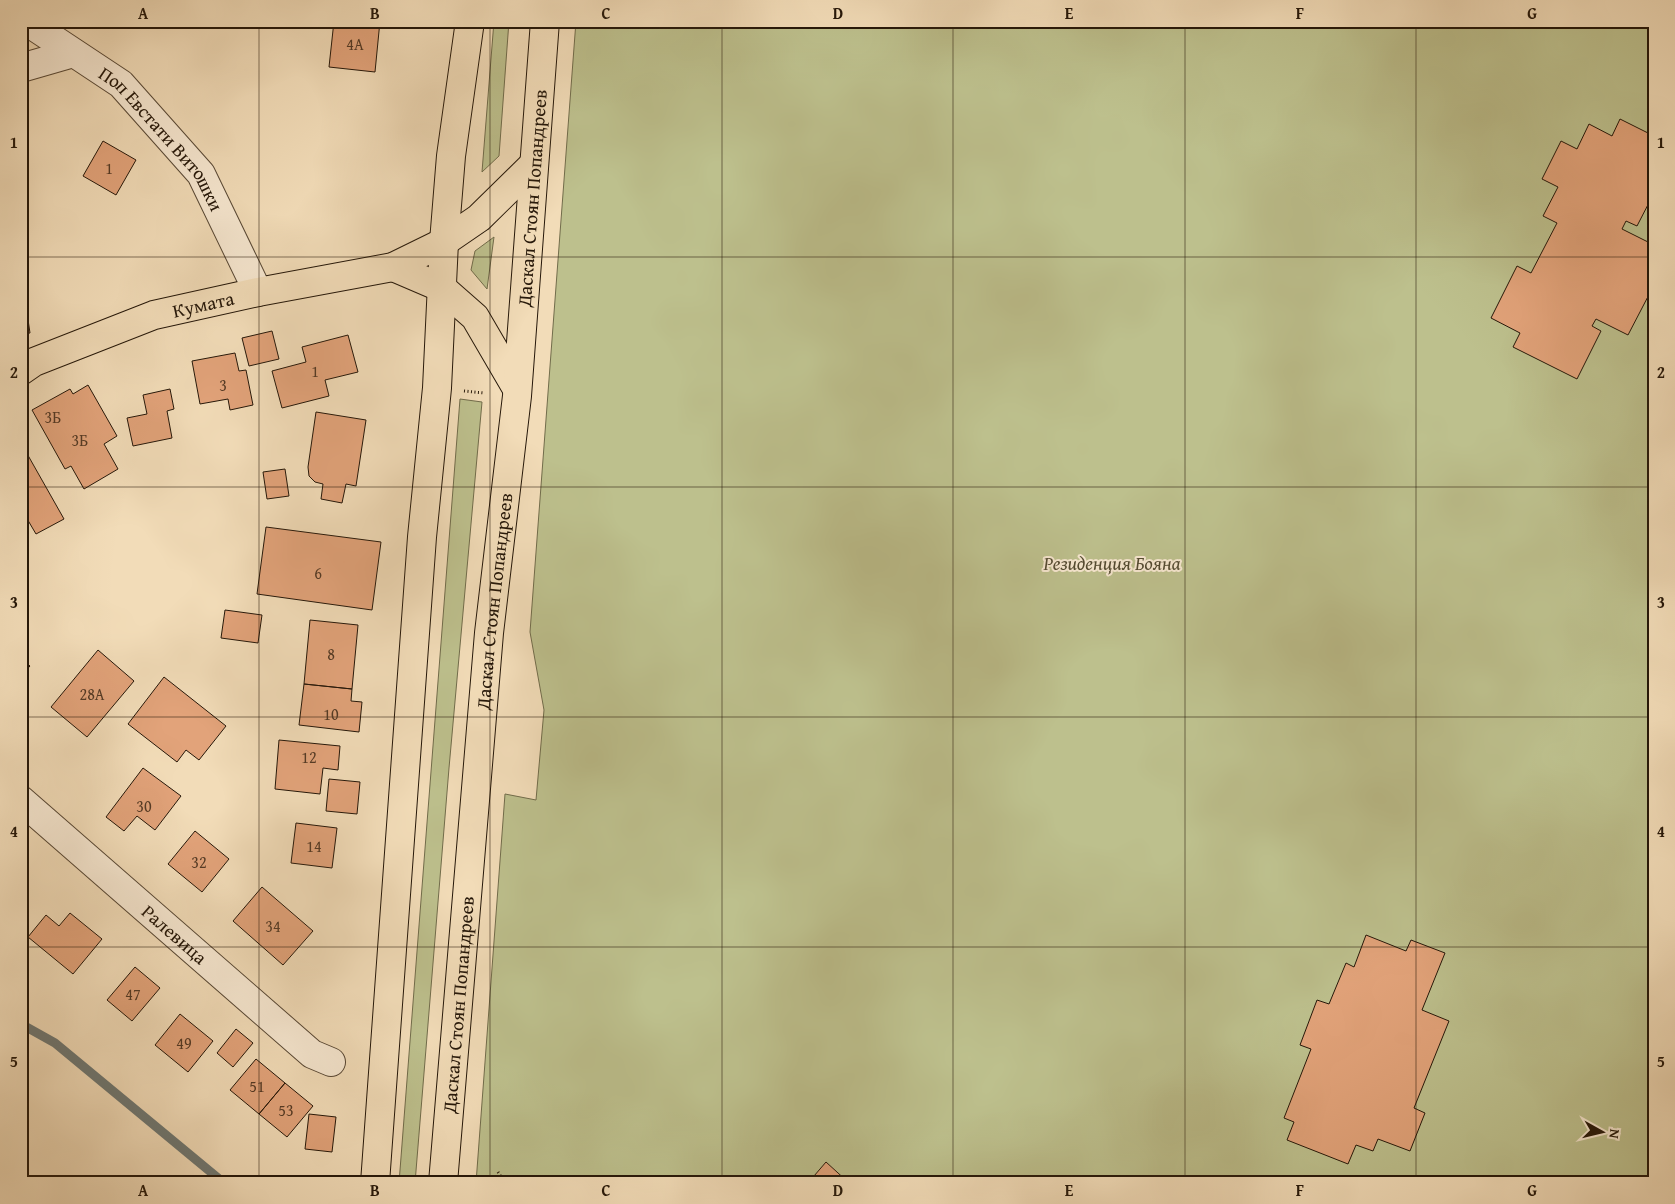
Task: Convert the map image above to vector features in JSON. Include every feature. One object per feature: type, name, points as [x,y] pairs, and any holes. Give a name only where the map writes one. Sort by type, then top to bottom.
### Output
[{"type":"main road","points":[[375,1183],[420,566],[437,388],[444,242],[452,139],[470,21]]},
{"type":"main road","name":"Даскал Стоян Попандреев","points":[[444,1183],[489,633],[517,389],[545,21]]},
{"type":"main road","name":"Кумата","points":[[26,365],[154,314],[258,292],[394,267],[444,242],[479,218],[534,164]]},
{"type":"main road","points":[[394,267],[442,288],[475,317],[517,389]]},
{"type":"street","name":"Поп Евстати Витошки","points":[[26,21],[121,84],[201,174],[258,292]]},
{"type":"street","points":[[21,68],[73,52]]},
{"type":"street","name":"Ралевица","points":[[21,800],[312,1054],[331,1062]]},
{"type":"path","points":[[461,390],[484,393]]},
{"type":"path","points":[[498,1172],[505,1183]]},
{"type":"green space","points":[[494,21],[509,21],[499,156],[482,172]]},
{"type":"green space","name":"Резиденция Бояна","points":[[576,21],[1654,21],[1654,1183],[476,1183],[505,794],[536,800],[544,710],[530,632]]},
{"type":"green space","points":[[494,237],[487,289],[471,270],[475,251]]},
{"type":"green space","points":[[460,399],[482,402],[449,768],[415,1183],[399,1183]]},
{"type":"building","points":[[334,21],[380,21],[375,72],[329,67]]},
{"type":"building","points":[[1620,119],[1654,136],[1654,156],[1648,168],[1654,171],[1654,193],[1637,226],[1626,221],[1622,229],[1654,245],[1654,285],[1628,335],[1596,319],[1592,326],[1601,331],[1577,379],[1513,347],[1520,333],[1491,318],[1517,266],[1531,273],[1557,223],[1543,216],[1558,187],[1542,179],[1561,141],[1577,149],[1589,124],[1612,136]]},
{"type":"building","points":[[103,141],[136,160],[116,195],[83,176]]},
{"type":"building","points":[[21,273],[30,333],[21,334]]},
{"type":"building","points":[[272,331],[279,359],[249,366],[242,338]]},
{"type":"building","points":[[348,335],[358,372],[325,380],[329,396],[282,408],[272,371],[306,362],[302,347]]},
{"type":"building","points":[[235,353],[239,371],[246,370],[253,405],[230,410],[228,399],[200,404],[192,361]]},
{"type":"building","points":[[88,385],[117,436],[104,444],[118,469],[84,489],[71,466],[65,469],[32,410],[70,389],[73,394]]},
{"type":"building","points":[[170,389],[174,409],[167,411],[172,438],[133,446],[127,418],[147,414],[143,395]]},
{"type":"building","points":[[316,412],[366,420],[356,486],[346,484],[342,503],[321,499],[323,484],[315,482],[309,476],[308,467]]},
{"type":"building","points":[[21,443],[64,519],[36,534],[26,517],[21,520]]},
{"type":"building","points":[[285,469],[289,496],[267,499],[263,472]]},
{"type":"building","points":[[266,527],[381,542],[372,610],[257,594]]},
{"type":"building","points":[[225,610],[262,615],[258,643],[221,638]]},
{"type":"building","points":[[310,620],[358,625],[352,689],[304,684]]},
{"type":"building","points":[[98,650],[134,681],[87,737],[51,707]]},
{"type":"building","points":[[21,659],[30,666],[21,676]]},
{"type":"building","points":[[164,677],[226,726],[199,760],[186,750],[177,762],[128,724]]},
{"type":"building","points":[[304,684],[352,689],[351,701],[362,702],[359,732],[299,725]]},
{"type":"building","points":[[21,722],[28,727],[21,735]]},
{"type":"building","points":[[279,740],[340,746],[338,770],[323,768],[320,794],[275,789]]},
{"type":"building","points":[[143,768],[181,796],[155,830],[137,816],[124,831],[106,817]]},
{"type":"building","points":[[329,779],[360,782],[357,814],[326,811]]},
{"type":"building","points":[[296,823],[337,828],[332,868],[291,863]]},
{"type":"building","points":[[195,831],[229,859],[202,892],[168,864]]},
{"type":"building","points":[[262,887],[313,931],[283,965],[233,921]]},
{"type":"building","points":[[70,913],[102,939],[73,974],[28,937],[46,915],[59,926]]},
{"type":"building","points":[[1366,935],[1406,951],[1411,940],[1445,953],[1422,1010],[1449,1021],[1414,1108],[1425,1113],[1410,1151],[1378,1139],[1373,1151],[1356,1145],[1348,1164],[1287,1140],[1294,1122],[1284,1118],[1311,1049],[1300,1045],[1317,1000],[1329,1004],[1346,963],[1354,967]]},
{"type":"building","points":[[135,967],[160,988],[132,1021],[107,1000]]},
{"type":"building","points":[[180,1014],[213,1041],[188,1072],[155,1045]]},
{"type":"building","points":[[236,1029],[253,1043],[233,1067],[217,1053]]},
{"type":"building","points":[[256,1059],[285,1083],[259,1114],[230,1090]]},
{"type":"building","points":[[285,1083],[313,1106],[287,1137],[259,1114]]},
{"type":"building","points":[[309,1114],[336,1117],[332,1152],[305,1149]]},
{"type":"building","points":[[826,1162],[849,1183],[808,1183]]},
{"type":"waterway","points":[[21,1024],[55,1043],[224,1183]]}]
